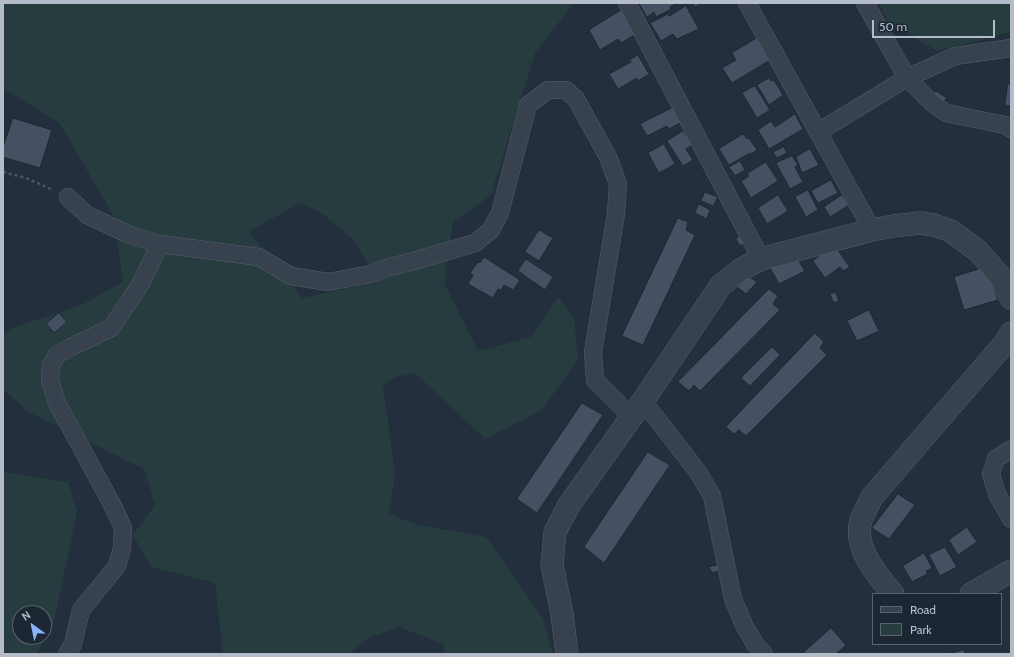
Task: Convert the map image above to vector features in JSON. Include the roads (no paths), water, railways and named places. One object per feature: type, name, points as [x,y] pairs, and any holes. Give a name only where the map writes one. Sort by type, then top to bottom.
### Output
[{"type":"street","points":[[626,3],[761,259]]},
{"type":"street","points":[[747,3],[872,230]]},
{"type":"street","points":[[865,3],[907,78],[932,103],[946,113],[1005,125],[1011,130]]},
{"type":"street","points":[[818,132],[907,78],[955,56],[1011,48]]},
{"type":"street","points":[[68,197],[87,215],[130,235],[160,244],[259,257],[291,276],[328,282],[371,274],[386,268],[475,243],[491,230],[500,213],[528,105],[548,90],[566,90],[576,99],[608,156],[618,184],[616,214],[592,352],[595,380],[637,409],[698,472],[712,496],[733,598],[744,625],[755,644],[764,654]]},
{"type":"street","points":[[567,654],[562,614],[552,565],[555,532],[569,505],[637,409],[720,285],[740,270],[761,259],[872,230],[920,223],[934,225],[951,231],[978,251],[1009,286]]},
{"type":"street","points":[[67,654],[73,644],[81,610],[117,566],[122,548],[123,528],[114,508],[57,403],[50,380],[51,365],[57,355],[71,346],[111,328],[140,285],[160,244]]},
{"type":"street","points":[[892,593],[863,552],[859,537],[861,520],[872,497],[1005,343],[1011,333]]},
{"type":"street","points":[[1011,449],[996,459],[991,474],[996,494],[1011,519]]},
{"type":"street","points":[[974,593],[1011,571]]}]
